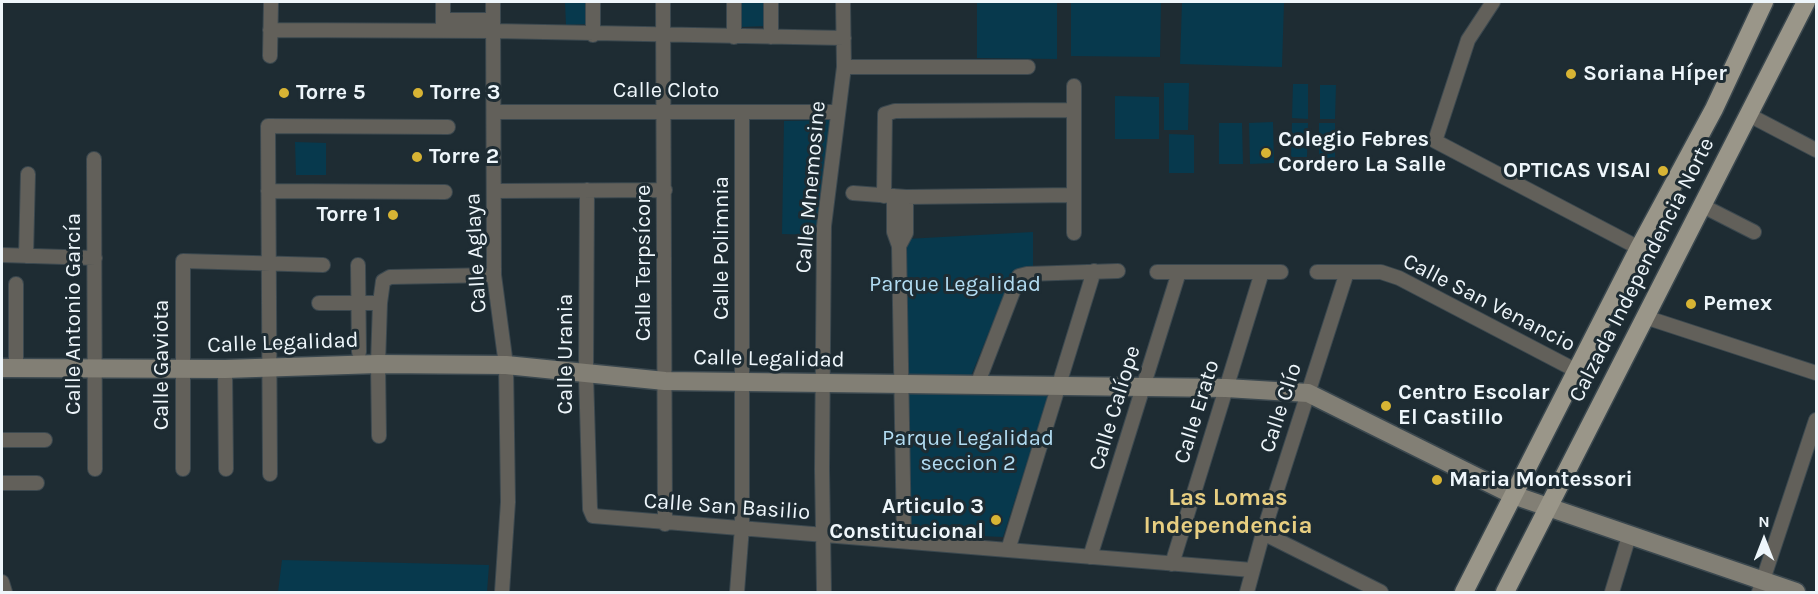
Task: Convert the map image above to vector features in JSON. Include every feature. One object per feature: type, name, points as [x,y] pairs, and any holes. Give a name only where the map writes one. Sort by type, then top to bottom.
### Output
[{"type":"main road","name":"Calzada Independencia Norte","points":[[1464,592],[1639,248],[1714,109],[1764,2]]},
{"type":"main road","name":"Calzada Independencia Norte","points":[[1505,592],[1806,2]]},
{"type":"street","points":[[270,56],[271,2]]},
{"type":"street","points":[[443,2],[443,25]]},
{"type":"street","name":"Calle Aglaya","points":[[493,2],[494,274],[506,365],[508,502],[502,592]]},
{"type":"street","points":[[593,2],[593,35]]},
{"type":"street","name":"Calle Terpsícore","points":[[663,2],[665,524]]},
{"type":"street","points":[[734,2],[734,37]]},
{"type":"street","points":[[771,2],[771,37]]},
{"type":"street","name":"Calle Mnemosine","points":[[824,592],[824,226],[844,67],[843,2]]},
{"type":"street","points":[[1493,2],[1468,40],[1435,141],[1639,248]]},
{"type":"street","points":[[270,30],[494,25],[593,35],[844,38]]},
{"type":"street","points":[[844,67],[1028,67]]},
{"type":"street","points":[[1074,86],[1074,232]]},
{"type":"street","points":[[904,541],[899,246],[906,233],[894,196],[885,114],[895,111],[1074,110]]},
{"type":"street","name":"Calle Cloto","points":[[494,112],[838,112]]},
{"type":"street","name":"Calle Polimnia","points":[[737,592],[742,527],[742,112]]},
{"type":"street","points":[[1749,115],[1816,150]]},
{"type":"street","points":[[270,474],[268,126],[448,127]]},
{"type":"street","name":"Calle Antonio García","points":[[94,159],[94,469]]},
{"type":"street","points":[[26,256],[28,174]]},
{"type":"street","points":[[268,190],[445,192]]},
{"type":"street","points":[[494,190],[665,190]]},
{"type":"street","name":"Calle Urania","points":[[587,190],[586,374],[590,509],[593,516]]},
{"type":"street","points":[[854,193],[894,196],[1074,195]]},
{"type":"street","points":[[1701,204],[1754,232]]},
{"type":"street","points":[[2,255],[95,258]]},
{"type":"street","name":"Calle Gaviota","points":[[183,469],[183,261],[269,264]]},
{"type":"street","points":[[269,264],[322,265]]},
{"type":"street","points":[[358,265],[359,352]]},
{"type":"street","points":[[1008,550],[1094,271]]},
{"type":"street","points":[[977,385],[1019,276],[1118,271]]},
{"type":"street","points":[[1157,272],[1281,272]]},
{"type":"street","name":"Calle Calíope","points":[[1090,557],[1179,272]]},
{"type":"street","name":"Calle Erato","points":[[1172,564],[1262,272]]},
{"type":"street","name":"Calle San Venancio","points":[[1317,272],[1381,272],[1399,278],[1576,371]]},
{"type":"street","name":"Calle Clío","points":[[1247,592],[1263,533],[1347,272]]},
{"type":"street","points":[[379,436],[378,364],[383,280],[390,277],[494,274]]},
{"type":"street","points":[[9,368],[16,284]]},
{"type":"street","points":[[319,303],[380,303]]},
{"type":"street","points":[[1645,317],[1816,373]]},
{"type":"street","name":"Calle Legalidad","points":[[9,368],[225,369],[378,364],[506,365],[665,381],[1226,388],[1308,393],[1513,495],[1549,506],[1760,587],[1796,592]]},
{"type":"street","points":[[225,369],[226,469]]},
{"type":"street","points":[[1760,587],[1816,420]]},
{"type":"street","points":[[2,440],[45,441]]},
{"type":"street","points":[[2,483],[37,483]]},
{"type":"street","name":"Calle San Basilio","points":[[593,516],[665,524],[742,527],[1252,570]]},
{"type":"street","points":[[1263,533],[1381,592]]},
{"type":"street","points":[[1611,592],[1629,536]]},
{"type":"street","points":[[2,582],[5,592]]},
{"type":"green space","points":[[565,2],[588,2],[588,24],[566,25]]},
{"type":"green space","points":[[741,2],[766,2],[766,26],[741,27]]},
{"type":"green space","points":[[977,2],[1057,2],[1057,59],[977,58]]},
{"type":"green space","points":[[1071,2],[1161,2],[1160,57],[1071,56]]},
{"type":"green space","points":[[1182,2],[1284,2],[1282,67],[1180,64]]},
{"type":"green space","points":[[1164,83],[1189,83],[1188,130],[1164,130]]},
{"type":"green space","points":[[1293,84],[1308,84],[1308,119],[1292,118]]},
{"type":"green space","points":[[1320,85],[1336,85],[1335,119],[1320,119]]},
{"type":"green space","points":[[1115,96],[1159,97],[1159,139],[1115,139]]},
{"type":"green space","points":[[831,120],[818,235],[782,234],[784,121]]},
{"type":"green space","points":[[1273,122],[1274,163],[1250,164],[1249,123]]},
{"type":"green space","points":[[1219,123],[1242,123],[1243,164],[1219,164]]},
{"type":"green space","points":[[1292,123],[1308,123],[1307,157],[1291,157]]},
{"type":"green space","points":[[1319,123],[1335,123],[1335,158],[1319,158]]},
{"type":"green space","points":[[1169,134],[1194,135],[1194,173],[1169,173]]},
{"type":"green space","points":[[295,142],[326,143],[326,175],[296,175]]},
{"type":"green space","name":"Parque Legalidad","points":[[1033,232],[1033,271],[1014,271],[971,376],[907,376],[906,239]]},
{"type":"green space","name":"Parque Legalidad seccion 2","points":[[907,389],[1049,394],[1003,537],[910,533]]},
{"type":"green space","points":[[282,560],[489,565],[487,592],[278,592]]},
{"type":"place","name":"Soriana Híper","points":[[1571,74]]},
{"type":"place","name":"Torre 5","points":[[284,93]]},
{"type":"place","name":"Torre 3","points":[[418,93]]},
{"type":"place","name":"Colegio Febres Cordero La Salle","points":[[1266,153]]},
{"type":"place","name":"Torre 2","points":[[417,157]]},
{"type":"place","name":"OPTICAS VISAI","points":[[1663,171]]},
{"type":"place","name":"Torre 1","points":[[393,215]]},
{"type":"place","name":"Pemex","points":[[1691,304]]},
{"type":"place","name":"Centro Escolar El Castillo","points":[[1386,406]]},
{"type":"place","name":"Maria Montessori","points":[[1437,480]]},
{"type":"place","name":"Articulo 3 Constitucional","points":[[996,520]]},
{"type":"district","name":"Las Lomas Independencia","points":[[1228,512]]}]
